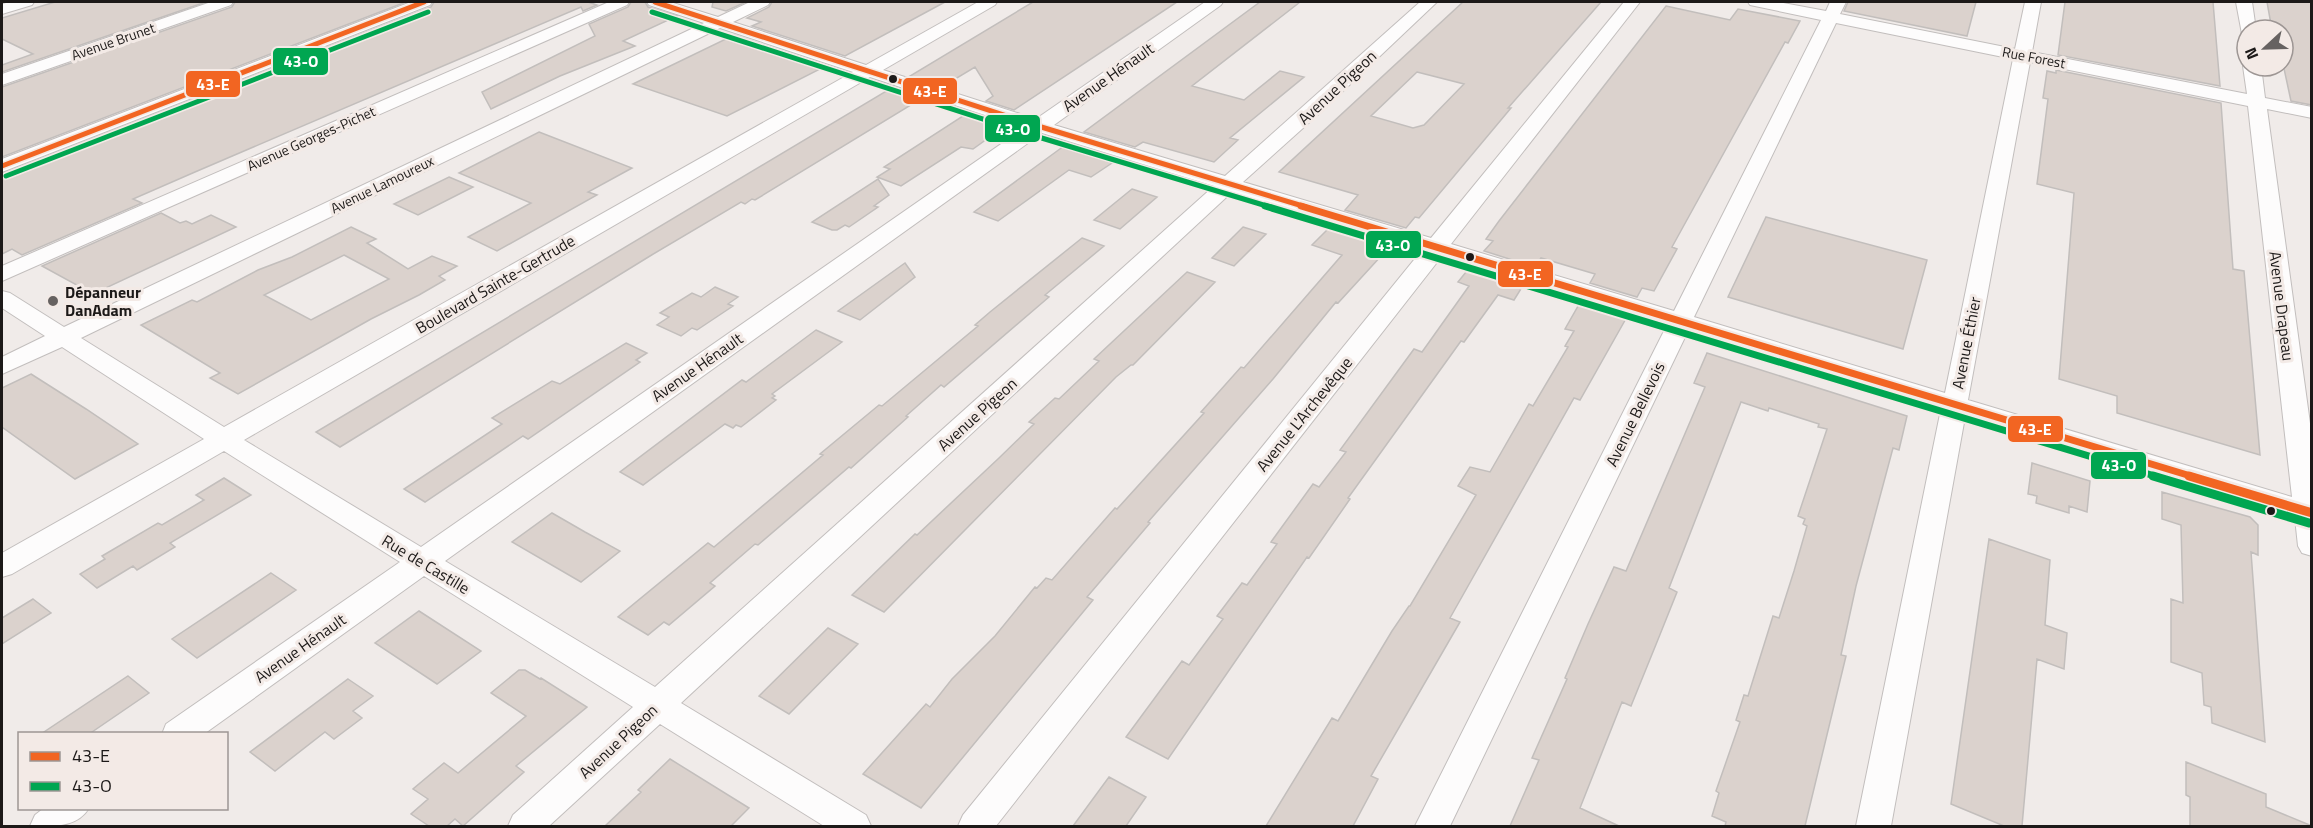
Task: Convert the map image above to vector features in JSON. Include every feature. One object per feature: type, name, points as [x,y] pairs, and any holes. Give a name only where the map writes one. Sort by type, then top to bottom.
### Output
[{"type":"street","points":[[2,9],[26,2]]},
{"type":"street","name":"Avenue Brunet","points":[[2,80],[225,2]]},
{"type":"street","points":[[2,166],[424,2]]},
{"type":"street","name":"Avenue Georges-Pichet","points":[[2,274],[621,2]]},
{"type":"street","points":[[655,2],[720,21],[1038,126],[2309,512]]},
{"type":"street","name":"Avenue Lamoureux","points":[[2,366],[762,2]]},
{"type":"street","name":"Boulevard Sainte-Gertrude","points":[[2,566],[988,2]]},
{"type":"street","name":"Avenue Hénault","points":[[181,732],[1215,2]]},
{"type":"street","name":"Avenue Pigeon","points":[[525,826],[1429,2]]},
{"type":"street","name":"Avenue L'Archevêque","points":[[975,826],[1632,2]]},
{"type":"street","name":"Rue Forest","points":[[1756,2],[1834,9],[2023,55],[2312,113]]},
{"type":"street","name":"Avenue Éthier","points":[[1873,826],[2033,2]]},
{"type":"street","points":[[2244,2],[2246,18]]},
{"type":"street","name":"Avenue Bellevois","points":[[1432,826],[1834,9]]},
{"type":"street","name":"Avenue Drapeau","points":[[2253,78],[2312,546]]},
{"type":"street","name":"Rue de Castille","points":[[2,298],[223,439],[854,826]]},
{"type":"street","points":[[46,826],[69,810]]},
{"type":"building","points":[[55,2],[206,2],[2,72],[2,65],[33,54],[2,39],[2,18]]},
{"type":"building","points":[[235,2],[406,2],[2,157],[2,87],[232,7]]},
{"type":"building","points":[[434,2],[595,2],[591,3],[597,5],[583,11],[581,7],[195,172],[133,199],[142,203],[22,255],[12,249],[2,254],[2,174],[431,7]]},
{"type":"building","points":[[631,2],[645,2],[648,7],[677,16],[623,41],[635,46],[560,76],[491,109],[482,92],[595,36],[589,24],[628,7]]},
{"type":"building","points":[[713,2],[746,2],[726,11],[712,7]]},
{"type":"building","points":[[772,2],[945,2],[845,56],[752,26],[761,22],[747,18],[769,7]]},
{"type":"building","points":[[1033,2],[1177,2],[1014,110],[986,101],[993,96],[975,67],[942,87],[910,76]]},
{"type":"building","points":[[1260,2],[1300,2],[1192,86],[1244,100],[1280,71],[1304,77],[1230,138],[1238,140],[1214,162],[1143,142],[1135,147],[1084,132]]},
{"type":"building","points":[[1463,2],[1601,2],[1508,108],[1511,108],[1419,218],[1415,217],[1406,228],[1345,210],[1358,195],[1279,172]],"holes":[[[1417,72],[1464,84],[1424,125],[1413,128],[1371,116]]]},
{"type":"building","points":[[1848,2],[1976,2],[1967,36],[1844,11]]},
{"type":"building","points":[[2065,2],[2213,2],[2220,86],[2058,55]]},
{"type":"building","points":[[2267,2],[2312,2],[2312,105],[2291,101],[2286,78],[2295,78],[2295,18],[2270,18]]},
{"type":"building","points":[[1666,6],[1730,20],[1738,9],[1800,21],[1788,43],[1785,42],[1672,247],[1677,249],[1654,291],[1642,288],[1637,297],[1590,283],[1595,274],[1541,258],[1535,267],[1484,251],[1493,241],[1486,239],[1499,221]]},
{"type":"building","points":[[734,35],[826,66],[727,116],[633,84]]},
{"type":"building","points":[[2056,70],[2221,103],[2233,269],[2244,271],[2260,455],[2117,413],[2117,396],[2059,379],[2074,193],[2037,184],[2048,99],[2043,98],[2047,71],[2056,73]]},
{"type":"building","points":[[893,87],[924,97],[755,200],[752,199],[745,204],[741,202],[650,256],[340,447],[316,432]]},
{"type":"building","points":[[969,112],[997,121],[988,128],[998,131],[973,149],[961,147],[901,186],[877,177],[890,169],[884,167]]},
{"type":"building","points":[[539,132],[632,168],[588,192],[597,195],[497,251],[468,237],[531,203],[459,173]]},
{"type":"building","points":[[1068,143],[1118,159],[1091,177],[1069,170],[998,221],[974,212]]},
{"type":"building","points":[[449,177],[473,187],[418,215],[394,204]]},
{"type":"building","points":[[878,179],[889,195],[874,206],[878,207],[849,227],[845,225],[832,230],[812,222]]},
{"type":"building","points":[[1132,189],[1157,197],[1120,229],[1094,220]]},
{"type":"building","points":[[161,213],[180,223],[186,221],[192,224],[211,215],[236,227],[93,294],[42,266]]},
{"type":"building","points":[[1766,217],[1927,260],[1903,349],[1728,297]]},
{"type":"building","points":[[1332,225],[1393,243],[1338,303],[1336,302],[1273,379],[1148,522],[1150,523],[1087,597],[1093,600],[921,808],[863,774],[926,704],[930,707],[952,679],[995,636],[1035,587],[1037,588],[1046,578],[1052,580],[1115,508],[1117,509],[1204,413],[1201,412],[1241,367],[1244,368],[1342,255],[1312,245]]},
{"type":"building","points":[[351,227],[376,239],[367,243],[408,269],[432,256],[457,266],[439,276],[445,280],[238,394],[210,378],[220,373],[141,325],[192,300],[197,302],[258,270],[292,257]],"holes":[[[344,255],[389,279],[311,320],[264,295]]]},
{"type":"building","points":[[1243,227],[1266,234],[1234,266],[1212,258]]},
{"type":"building","points":[[1082,238],[1104,246],[1045,295],[1049,297],[944,387],[941,385],[851,468],[849,467],[710,583],[715,586],[669,625],[664,622],[648,635],[618,617],[708,543],[714,547],[823,455],[820,454],[879,405],[882,406],[978,326],[975,325],[990,312]]},
{"type":"building","points":[[905,263],[915,277],[860,320],[838,311]]},
{"type":"building","points":[[1470,267],[1524,284],[1514,300],[1498,295],[1464,342],[1461,341],[1348,498],[1350,499],[1309,558],[1307,557],[1168,759],[1126,737],[1182,661],[1189,665],[1223,619],[1217,616],[1242,583],[1247,585],[1277,544],[1271,542],[1313,484],[1319,487],[1346,452],[1340,450],[1414,349],[1422,352],[1469,286],[1458,282]]},
{"type":"building","points":[[1187,272],[1215,282],[1133,365],[1116,377],[884,612],[852,595],[999,458],[1034,424],[1029,422],[1055,398],[1059,399],[1099,361],[1094,359]]},
{"type":"building","points":[[715,287],[738,297],[728,304],[733,306],[697,330],[692,328],[681,336],[657,325],[669,317],[660,313],[692,293],[701,297]]},
{"type":"building","points":[[1581,301],[1628,315],[1580,400],[1574,398],[1450,618],[1460,622],[1371,776],[1378,779],[1353,826],[1266,826],[1332,718],[1338,721],[1476,495],[1458,486],[1470,467],[1490,472],[1529,404],[1533,406],[1568,347],[1565,346],[1574,331],[1565,329]]},
{"type":"building","points":[[816,330],[842,342],[772,394],[775,396],[772,398],[776,400],[741,427],[736,425],[733,428],[725,424],[643,485],[620,472],[742,380],[746,382]]},
{"type":"building","points":[[626,343],[647,353],[636,360],[640,362],[528,439],[523,436],[425,502],[404,489],[502,424],[492,418],[552,381],[560,384]]},
{"type":"building","points":[[1707,353],[1907,416],[1899,450],[1893,448],[1856,586],[1841,655],[1846,656],[1805,826],[1725,826],[1726,822],[1712,816],[1719,793],[1716,791],[1740,722],[1736,720],[1744,695],[1748,696],[1773,616],[1779,618],[1794,571],[1807,526],[1803,524],[1805,519],[1798,516],[1827,429],[1818,427],[1819,424],[1769,408],[1768,411],[1741,402],[1669,588],[1677,592],[1631,706],[1622,702],[1580,808],[1619,826],[1510,826],[1539,760],[1532,758],[1567,679],[1565,678],[1588,624],[1614,567],[1626,571],[1705,387],[1694,383]]},
{"type":"building","points":[[31,374],[138,444],[75,479],[2,427],[2,388]]},
{"type":"building","points":[[2032,463],[2090,481],[2087,512],[2069,506],[2069,513],[2036,503],[2037,496],[2028,494]]},
{"type":"building","points":[[224,478],[251,495],[170,543],[175,547],[137,570],[133,566],[97,588],[80,574],[105,559],[102,556],[158,523],[162,525],[204,500],[196,495]]},
{"type":"building","points":[[2162,492],[2250,517],[2258,525],[2258,555],[2251,552],[2265,742],[2212,723],[2211,707],[2204,705],[2202,673],[2171,662],[2171,599],[2183,603],[2181,525],[2162,519]]},
{"type":"building","points":[[552,513],[620,551],[581,582],[512,542]]},
{"type":"building","points":[[1989,539],[2050,560],[2045,625],[2067,633],[2064,669],[2037,659],[2022,826],[2004,826],[1951,804]]},
{"type":"building","points":[[271,573],[296,590],[197,658],[172,639]]},
{"type":"building","points":[[33,599],[51,613],[2,644],[2,618]]},
{"type":"building","points":[[419,611],[481,651],[437,684],[375,643]]},
{"type":"building","points":[[828,628],[858,644],[789,714],[759,696]]},
{"type":"building","points":[[519,670],[525,670],[541,678],[587,707],[516,766],[524,772],[463,826],[455,819],[447,826],[429,826],[411,814],[428,799],[413,789],[444,763],[458,773],[526,716],[491,693]]},
{"type":"building","points":[[128,676],[149,693],[92,732],[44,732]]},
{"type":"building","points":[[348,679],[373,696],[353,711],[362,718],[334,739],[325,732],[275,771],[250,752]]},
{"type":"building","points":[[670,759],[749,808],[731,826],[605,826],[641,792],[638,790]]},
{"type":"building","points":[[2186,762],[2266,794],[2266,807],[2312,826],[2190,826],[2190,797],[2186,795]]},
{"type":"building","points":[[1109,777],[1146,797],[1126,826],[1073,826]]},
{"type":"transit line","name":"43-E","points":[[2,166],[424,2]]},
{"type":"transit line","name":"43-E","points":[[655,2],[1038,126],[2312,513]]},
{"type":"transit line","name":"43-O","points":[[6,176],[428,12]]},
{"type":"transit line","name":"43-O","points":[[652,12],[1035,136],[2309,523]]},
{"type":"place","name":"Dépanneur DanAdam","points":[[53,301]]}]
